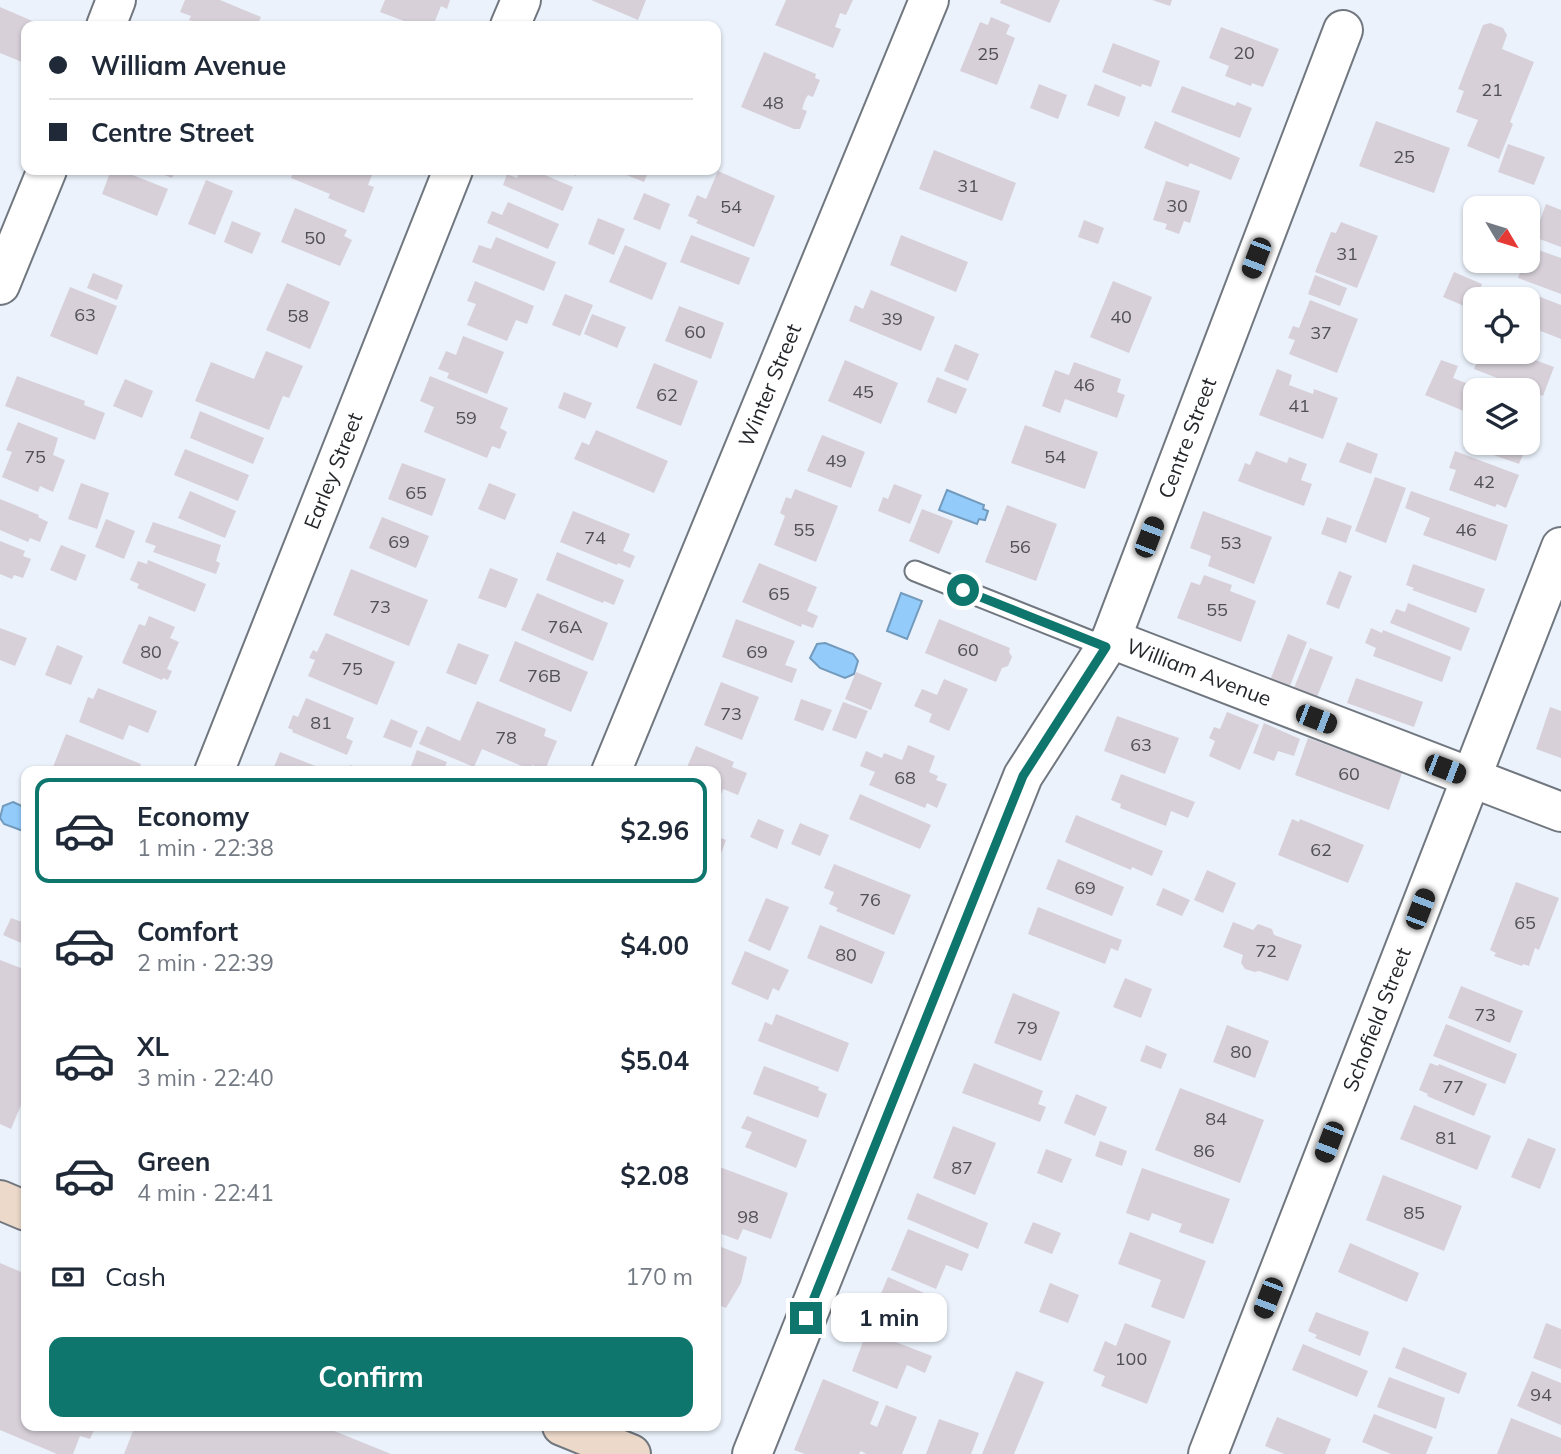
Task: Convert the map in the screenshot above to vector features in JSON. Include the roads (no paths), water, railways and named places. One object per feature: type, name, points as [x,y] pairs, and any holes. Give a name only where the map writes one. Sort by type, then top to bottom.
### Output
[{"type":"main road","points":[[0,1200],[21,1209]]},
{"type":"main road","points":[[574,1431],[631,1454]]},
{"type":"street","points":[[108,21],[116,0]]},
{"type":"street","points":[[512,21],[521,0]]},
{"type":"street","name":"Winter Street","points":[[613,766],[929,0]]},
{"type":"street","name":"Centre Street","points":[[752,1454],[1023,776],[1108,643],[1343,30]]},
{"type":"street","points":[[0,285],[45,175]]},
{"type":"street","name":"Earley Street","points":[[216,766],[451,175]]},
{"type":"street","name":"Schofield Street","points":[[1208,1454],[1561,547]]},
{"type":"street","name":"William Avenue","points":[[1108,643],[1561,813]]},
{"type":"lane","name":"William Avenue","points":[[915,570],[1108,643]]},
{"type":"water","points":[[947,490],[984,505],[983,509],[988,511],[985,520],[979,519],[977,524],[939,510]]},
{"type":"water","points":[[901,593],[922,601],[907,639],[887,631]]},
{"type":"water","points":[[825,643],[853,654],[858,661],[854,674],[845,678],[820,668],[810,658],[817,644]]},
{"type":"water","points":[[13,802],[21,806],[21,830],[4,824],[0,818],[3,806]]}]
